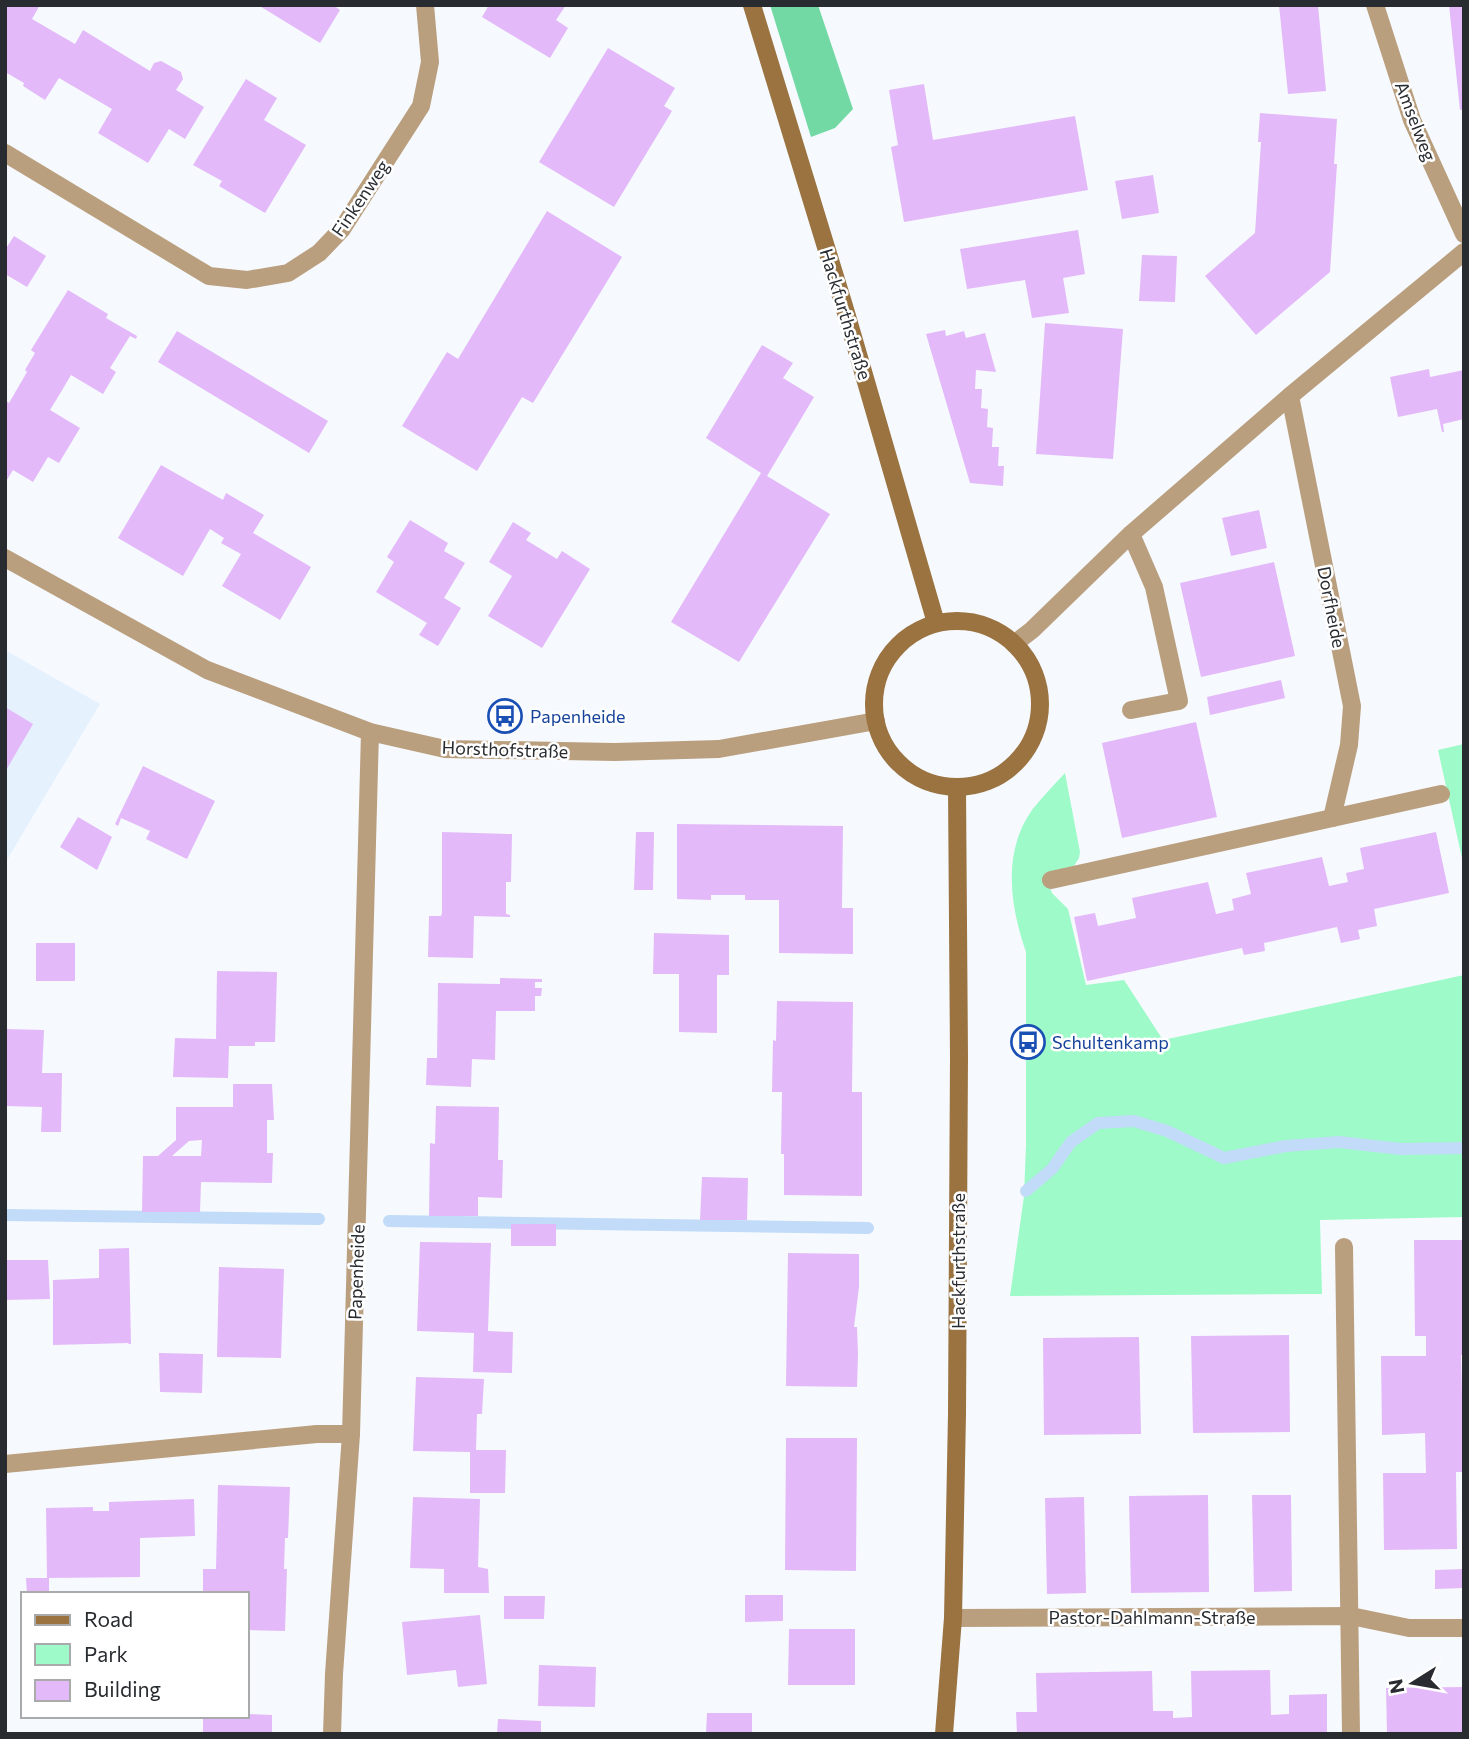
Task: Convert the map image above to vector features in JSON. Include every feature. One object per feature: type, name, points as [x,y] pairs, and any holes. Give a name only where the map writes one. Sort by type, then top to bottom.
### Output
[{"type":"street","name":"Finkenweg","points":[[5,153],[209,276],[247,280],[288,273],[319,253],[342,229],[421,106],[430,62],[425,5]]},
{"type":"street","name":"Hackfurthstraße","points":[[752,5],[844,306],[936,623]]},
{"type":"street","name":"Amselweg","points":[[1375,5],[1412,120],[1464,234]]},
{"type":"street","points":[[1014,644],[1032,630],[1131,534],[1290,396],[1464,252]]},
{"type":"street","name":"Dorfheide","points":[[1290,396],[1352,706],[1349,746],[1332,818]]},
{"type":"street","points":[[1131,534],[1154,587],[1179,701],[1131,710]]},
{"type":"street","name":"Horsthofstraße","points":[[5,558],[206,670],[370,732],[445,749],[614,752],[719,749],[876,721]]},
{"type":"street","points":[[953,621],[986,626],[1001,633],[1014,644],[1028,660],[1037,679],[1040,700],[1039,721],[1032,741],[1020,758],[1005,772],[986,782],[957,788],[935,786],[910,773],[896,761],[885,747],[876,721],[874,702],[879,676],[892,652],[912,634],[936,623],[953,621]]},
{"type":"street","name":"Papenheide","points":[[332,1734],[351,1434],[370,732]]},
{"type":"street","name":"Hackfurthstraße","points":[[944,1734],[953,1618],[960,1057],[957,788]]},
{"type":"street","points":[[1051,880],[1441,794]]},
{"type":"street","points":[[1344,1247],[1351,1734]]},
{"type":"street","points":[[5,1464],[317,1434],[351,1434]]},
{"type":"street","name":"Pastor-Dahlmann-Straße","points":[[953,1618],[1351,1616],[1409,1628],[1464,1628]]},
{"type":"shaded area","points":[[5,650],[100,704],[5,863]]},
{"type":"green space","points":[[770,5],[818,5],[853,109],[835,128],[811,137]]},
{"type":"green space","points":[[1464,744],[1464,867],[1438,750]]},
{"type":"green space","points":[[1065,773],[1080,852],[1074,866],[1045,873],[1052,893],[1068,909],[1086,985],[1124,980],[1163,1040],[1464,975],[1464,1217],[1320,1220],[1322,1294],[1010,1296],[1024,1196],[1026,1145],[1026,952],[1013,898],[1013,861],[1022,826],[1032,810]]},
{"type":"building","points":[[5,5],[40,5],[32,19],[75,44],[83,30],[150,71],[154,63],[161,61],[181,72],[183,79],[176,90],[204,107],[185,139],[169,129],[148,163],[98,133],[112,109],[59,78],[45,100],[23,86],[24,83],[5,72]]},
{"type":"building","points":[[258,5],[333,5],[340,10],[320,43]]},
{"type":"building","points":[[489,5],[566,5],[556,20],[568,28],[550,58],[482,17]]},
{"type":"building","points":[[1279,5],[1318,5],[1326,91],[1288,94]]},
{"type":"building","points":[[1449,5],[1464,5],[1464,109],[1460,110]]},
{"type":"building","points":[[608,48],[675,88],[664,106],[672,111],[614,207],[539,162]]},
{"type":"building","points":[[246,79],[277,98],[264,120],[306,145],[265,213],[219,186],[222,181],[193,165]]},
{"type":"building","points":[[924,84],[933,140],[1075,116],[1088,190],[904,222],[891,147],[898,145],[889,90]]},
{"type":"building","points":[[1260,113],[1337,119],[1334,164],[1337,164],[1330,272],[1256,335],[1205,276],[1255,233],[1261,142],[1258,142]]},
{"type":"building","points":[[1153,175],[1159,213],[1122,219],[1115,181]]},
{"type":"building","points":[[547,211],[622,257],[533,403],[522,397],[477,471],[402,426],[447,352],[458,359]]},
{"type":"building","points":[[1078,230],[1085,274],[1063,278],[1069,313],[1032,318],[1025,280],[967,289],[960,249]]},
{"type":"building","points":[[14,236],[46,256],[27,287],[5,274],[5,250]]},
{"type":"building","points":[[1142,255],[1177,256],[1175,302],[1139,301]]},
{"type":"building","points":[[68,290],[108,314],[106,318],[137,336],[136,339],[130,336],[110,368],[116,372],[103,394],[71,375],[50,410],[80,428],[59,463],[48,457],[33,482],[13,470],[5,483],[5,400],[9,403],[27,372],[25,370],[35,353],[31,350]]},
{"type":"building","points":[[1045,323],[1123,329],[1113,459],[1036,454]]},
{"type":"building","points":[[945,330],[946,336],[964,331],[966,338],[985,333],[996,372],[976,370],[975,389],[982,389],[981,408],[988,409],[987,427],[993,428],[992,447],[999,447],[998,466],[1004,466],[1003,486],[970,483],[926,334]]},
{"type":"building","points":[[177,331],[328,421],[309,453],[158,362]]},
{"type":"building","points":[[762,345],[793,363],[783,378],[814,397],[767,476],[830,514],[739,662],[671,622],[761,473],[706,438]]},
{"type":"building","points":[[1429,369],[1430,377],[1464,370],[1464,419],[1443,424],[1444,432],[1437,409],[1398,417],[1390,377]]},
{"type":"building","points":[[161,465],[223,500],[226,493],[264,515],[253,533],[311,567],[280,620],[222,586],[241,554],[221,543],[224,538],[210,529],[183,576],[118,538]]},
{"type":"building","points":[[1259,510],[1267,548],[1231,556],[1222,518]]},
{"type":"building","points":[[410,520],[448,543],[444,551],[465,563],[444,598],[461,608],[438,646],[419,635],[427,623],[376,592],[394,562],[387,557]]},
{"type":"building","points":[[513,522],[531,533],[526,540],[557,559],[562,551],[590,569],[542,648],[488,616],[512,576],[489,562]]},
{"type":"building","points":[[1274,562],[1295,656],[1201,677],[1180,583]]},
{"type":"building","points":[[1281,680],[1285,698],[1210,715],[1207,697]]},
{"type":"building","points":[[5,707],[33,724],[5,772]]},
{"type":"building","points":[[1196,722],[1217,817],[1122,838],[1102,743]]},
{"type":"building","points":[[143,766],[215,801],[187,859],[146,839],[150,831],[121,818],[118,826],[115,824]]},
{"type":"building","points":[[78,817],[112,837],[97,870],[60,847]]},
{"type":"building","points":[[677,824],[843,826],[842,908],[853,908],[853,954],[779,953],[779,900],[745,900],[745,895],[711,895],[711,900],[677,899]]},
{"type":"building","points":[[442,832],[512,834],[511,882],[506,882],[506,914],[510,917],[474,916],[473,958],[428,957],[429,916],[441,916],[442,913]]},
{"type":"building","points":[[636,832],[654,832],[653,890],[634,890]]},
{"type":"building","points":[[1436,832],[1449,893],[1374,909],[1377,926],[1358,930],[1360,939],[1341,943],[1337,927],[1264,943],[1265,951],[1244,955],[1242,948],[1087,981],[1074,917],[1095,913],[1098,926],[1136,918],[1132,898],[1208,882],[1216,914],[1234,910],[1232,899],[1251,894],[1246,873],[1322,857],[1329,886],[1348,882],[1346,873],[1364,869],[1360,848]]},
{"type":"building","points":[[654,933],[729,935],[729,975],[717,975],[717,1033],[679,1032],[679,974],[653,974]]},
{"type":"building","points":[[36,943],[75,943],[75,981],[36,981]]},
{"type":"building","points":[[217,971],[277,972],[275,1042],[255,1042],[255,1046],[229,1046],[228,1078],[173,1077],[175,1038],[216,1039]]},
{"type":"building","points":[[500,978],[542,979],[542,982],[535,982],[535,988],[542,988],[541,996],[535,996],[535,1011],[496,1011],[495,1060],[472,1059],[471,1087],[426,1085],[427,1058],[437,1058],[438,983],[500,984]]},
{"type":"building","points":[[777,1001],[853,1002],[852,1092],[862,1092],[862,1196],[784,1195],[784,1154],[781,1154],[782,1092],[772,1092]]},
{"type":"building","points":[[5,1029],[44,1030],[42,1073],[62,1073],[61,1132],[41,1132],[42,1107],[5,1106]]},
{"type":"building","points":[[233,1084],[272,1084],[274,1120],[267,1120],[267,1153],[273,1153],[272,1183],[201,1182],[200,1212],[142,1212],[143,1156],[158,1156],[176,1140],[176,1107],[233,1107]],"holes":[[[202,1140],[201,1156],[172,1156],[189,1141]]]},
{"type":"building","points":[[436,1106],[499,1107],[498,1160],[503,1160],[502,1198],[478,1197],[478,1216],[429,1216],[430,1143],[435,1144]]},
{"type":"building","points":[[702,1177],[748,1178],[747,1220],[700,1220]]},
{"type":"building","points":[[511,1224],[556,1224],[556,1246],[511,1246]]},
{"type":"building","points":[[1414,1240],[1464,1240],[1464,1355],[1461,1355],[1464,1472],[1456,1472],[1457,1549],[1384,1550],[1383,1473],[1426,1473],[1425,1433],[1382,1435],[1381,1356],[1426,1356],[1426,1336],[1415,1336]]},
{"type":"building","points":[[420,1242],[491,1243],[488,1331],[513,1332],[512,1373],[473,1372],[474,1333],[417,1331]]},
{"type":"building","points":[[129,1248],[131,1344],[53,1345],[53,1280],[99,1278],[99,1249]]},
{"type":"building","points":[[788,1253],[859,1254],[859,1287],[854,1327],[857,1327],[857,1387],[786,1386]]},
{"type":"building","points":[[5,1260],[48,1260],[50,1299],[5,1300]]},
{"type":"building","points":[[219,1267],[284,1269],[281,1358],[217,1357]]},
{"type":"building","points":[[1289,1335],[1290,1432],[1193,1433],[1191,1336]]},
{"type":"building","points":[[1139,1337],[1141,1434],[1044,1435],[1043,1338]]},
{"type":"building","points":[[159,1353],[203,1354],[202,1393],[160,1392]]},
{"type":"building","points":[[416,1377],[484,1379],[482,1414],[477,1414],[476,1450],[506,1450],[505,1493],[470,1493],[470,1452],[413,1451]]},
{"type":"building","points":[[786,1438],[857,1438],[856,1571],[785,1570]]},
{"type":"building","points":[[218,1485],[290,1487],[288,1538],[285,1538],[285,1631],[248,1630],[248,1592],[203,1592],[203,1569],[216,1569]]},
{"type":"building","points":[[1208,1495],[1209,1592],[1131,1593],[1129,1496]]},
{"type":"building","points":[[1252,1495],[1291,1495],[1292,1591],[1254,1592]]},
{"type":"building","points":[[413,1497],[480,1499],[478,1567],[488,1569],[489,1593],[444,1593],[444,1569],[410,1568]]},
{"type":"building","points":[[1084,1497],[1086,1593],[1047,1594],[1045,1498]]},
{"type":"building","points":[[194,1499],[195,1536],[140,1538],[140,1577],[49,1578],[49,1592],[27,1592],[26,1578],[47,1578],[46,1508],[93,1507],[93,1511],[109,1511],[109,1502]]},
{"type":"building","points":[[1464,1569],[1464,1588],[1435,1589],[1435,1570]]},
{"type":"building","points":[[745,1595],[783,1595],[783,1621],[745,1622]]},
{"type":"building","points":[[504,1596],[545,1596],[544,1619],[504,1619]]},
{"type":"building","points":[[480,1615],[487,1684],[458,1687],[456,1670],[407,1675],[402,1622]]},
{"type":"building","points":[[789,1629],[855,1629],[855,1685],[788,1685]]},
{"type":"building","points":[[539,1665],[596,1667],[595,1707],[538,1706]]},
{"type":"building","points":[[1270,1670],[1271,1715],[1289,1714],[1289,1695],[1327,1694],[1327,1734],[1017,1734],[1016,1712],[1037,1712],[1036,1673],[1152,1671],[1153,1711],[1173,1711],[1173,1718],[1192,1717],[1191,1671]]},
{"type":"building","points":[[1464,1687],[1464,1734],[1387,1734],[1386,1688]]},
{"type":"building","points":[[707,1713],[752,1713],[752,1734],[706,1734]]},
{"type":"building","points":[[272,1715],[272,1734],[203,1734],[203,1718]]},
{"type":"building","points":[[498,1719],[541,1721],[541,1734],[497,1734]]},
{"type":"waterway","points":[[1026,1191],[1052,1169],[1071,1142],[1098,1123],[1134,1121],[1167,1131],[1224,1158],[1286,1146],[1339,1142],[1401,1149],[1464,1148]]},
{"type":"waterway","points":[[5,1215],[319,1219]]},
{"type":"waterway","points":[[389,1221],[868,1228]]},
{"type":"place","name":"Papenheide","points":[[505,716]]},
{"type":"place","name":"Schultenkamp","points":[[1028,1042]]}]
